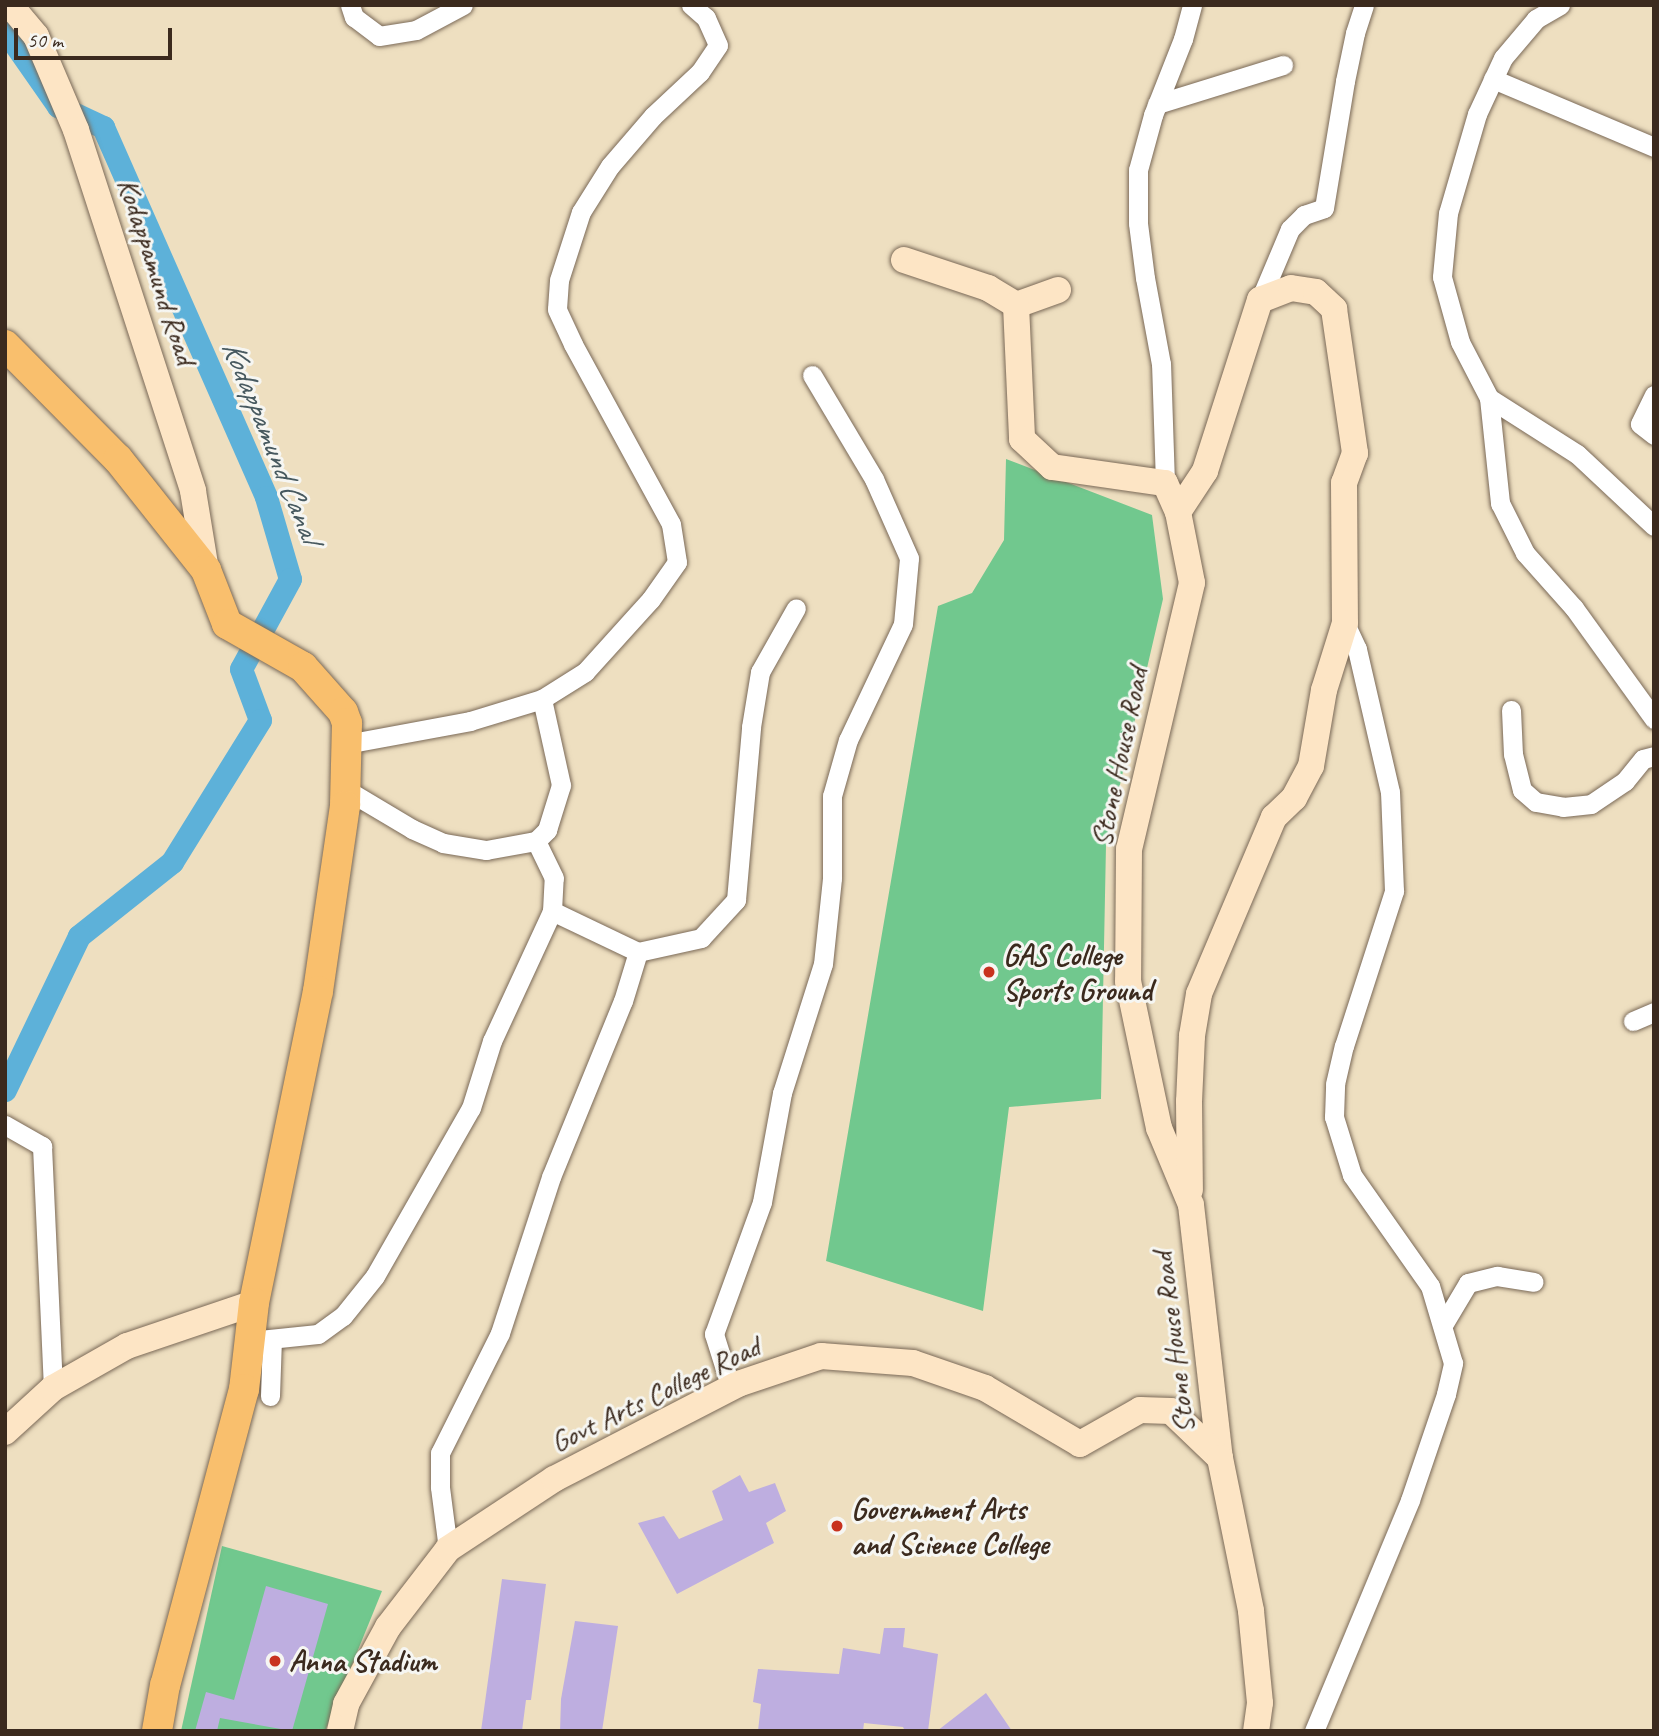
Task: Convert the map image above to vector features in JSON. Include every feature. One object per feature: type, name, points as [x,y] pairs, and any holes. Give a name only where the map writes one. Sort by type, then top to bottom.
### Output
[{"type":"main road","points":[[5,345],[118,459],[209,580],[227,624],[303,667],[343,712],[346,744],[345,789],[318,991],[254,1303],[261,1340],[244,1389],[165,1685],[157,1731]]},
{"type":"street","name":"Kodappamund Road","points":[[10,5],[36,36],[59,83],[76,130],[193,491],[209,580]]},
{"type":"street","points":[[350,5],[354,17],[379,36],[415,30],[440,10],[463,5]]},
{"type":"street","points":[[346,744],[470,721],[542,699],[585,672],[651,598],[677,562],[671,524],[572,344],[557,309],[559,280],[581,212],[610,166],[653,116],[700,72],[718,45],[706,18],[691,5]]},
{"type":"street","points":[[1016,305],[1022,439],[1052,467],[1165,483],[1161,364],[1145,278],[1138,170],[1157,104],[1183,38],[1192,5]]},
{"type":"street","points":[[1178,512],[1205,471],[1260,300],[1290,229],[1304,215],[1324,208],[1354,33],[1364,5]]},
{"type":"street","points":[[1560,5],[1536,19],[1503,58],[1477,114],[1448,213],[1441,276],[1460,342],[1489,398],[1500,503],[1525,553],[1574,608],[1654,719]]},
{"type":"street","points":[[1157,104],[1283,65]]},
{"type":"street","points":[[1493,79],[1654,147]]},
{"type":"street","points":[[904,260],[988,288],[1016,305]]},
{"type":"street","points":[[1191,1205],[1189,1101],[1192,1036],[1199,995],[1274,817],[1294,798],[1311,766],[1324,690],[1345,623],[1344,483],[1355,453],[1334,309],[1316,292],[1291,288],[1260,300]]},
{"type":"street","points":[[1016,305],[1058,290]]},
{"type":"street","points":[[731,1388],[713,1334],[762,1202],[782,1093],[823,964],[832,878],[832,796],[848,740],[903,624],[909,558],[874,479],[812,375]]},
{"type":"street","points":[[1654,395],[1640,424],[1654,435]]},
{"type":"street","points":[[1489,398],[1577,453],[1654,526]]},
{"type":"street","name":"Stone House Road","points":[[1165,483],[1178,512],[1192,583],[1129,849],[1128,981],[1160,1128],[1191,1205],[1220,1458]]},
{"type":"street","points":[[552,911],[638,951],[701,938],[736,900],[751,727],[760,672],[796,608]]},
{"type":"street","points":[[1314,1731],[1410,1500],[1446,1394],[1453,1363],[1430,1286],[1352,1175],[1334,1117],[1335,1084],[1344,1046],[1394,891],[1390,792],[1357,649],[1345,623]]},
{"type":"street","points":[[345,789],[412,829],[443,843],[486,850],[536,841],[547,830],[561,785],[542,699]]},
{"type":"street","points":[[1511,710],[1513,754],[1521,789],[1536,802],[1563,807],[1591,804],[1625,781],[1643,759],[1654,756]]},
{"type":"street","points":[[270,1396],[261,1340],[318,1334],[343,1316],[376,1276],[471,1108],[492,1041],[552,911],[554,878],[536,841]]},
{"type":"street","points":[[448,1549],[440,1487],[440,1453],[500,1333],[551,1177],[623,1001],[638,951]]},
{"type":"street","points":[[1633,1021],[1654,1012]]},
{"type":"street","points":[[5,1125],[42,1146],[53,1388]]},
{"type":"street","points":[[1443,1325],[1468,1283],[1496,1276],[1534,1282]]},
{"type":"street","points":[[5,1432],[53,1388],[127,1346],[254,1303]]},
{"type":"street","name":"Govt Arts College Road","points":[[340,1731],[346,1704],[388,1627],[448,1549],[555,1479],[731,1388],[821,1356],[913,1363],[985,1388],[1080,1444],[1140,1410],[1171,1411],[1220,1458]]},
{"type":"street","points":[[1220,1458],[1251,1611],[1260,1703],[1256,1731]]},
{"type":"green space","name":"GAS College Sports Ground","points":[[1006,459],[1152,515],[1163,599],[1106,845],[1101,1099],[1009,1107],[983,1311],[826,1261],[938,606],[972,593],[1004,540]]},
{"type":"green space","name":"Anna Stadium","points":[[222,1546],[382,1591],[325,1731],[181,1731]]},
{"type":"building","points":[[740,1475],[749,1492],[775,1483],[786,1511],[766,1523],[774,1543],[677,1594],[638,1523],[664,1516],[679,1539],[723,1520],[712,1491]]},
{"type":"building","points":[[502,1579],[546,1584],[531,1700],[526,1700],[522,1731],[481,1731]]},
{"type":"building","points":[[266,1586],[328,1604],[292,1731],[220,1718],[217,1731],[195,1731],[206,1692],[234,1700]]},
{"type":"building","points":[[575,1621],[618,1626],[602,1731],[560,1731],[561,1699]]},
{"type":"building","points":[[884,1628],[905,1628],[903,1647],[938,1654],[928,1731],[905,1731],[903,1727],[864,1723],[863,1731],[758,1731],[761,1704],[753,1702],[758,1669],[839,1674],[843,1648],[880,1654]]},
{"type":"building","points":[[986,1693],[1012,1731],[937,1731]]},
{"type":"waterway","name":"Kodappamund Canal","points":[[5,30],[58,106],[103,127],[266,497],[290,579],[241,669],[260,720],[172,862],[79,936],[5,1090]]},
{"type":"place","name":"GAS College Sports Ground","points":[[989,972]]},
{"type":"place","name":"Government Arts and Science College","points":[[837,1526]]},
{"type":"place","name":"Anna Stadium","points":[[275,1661]]}]
